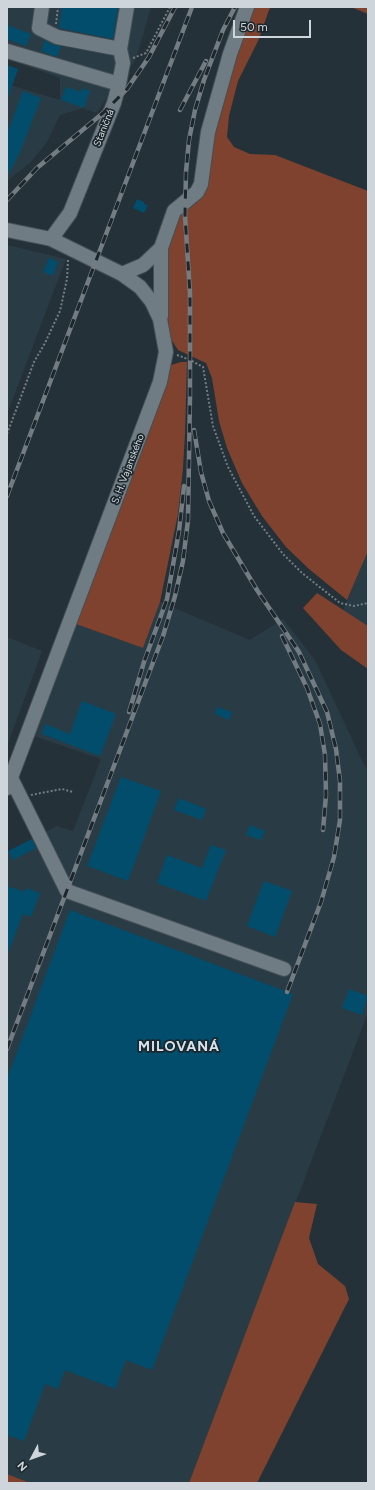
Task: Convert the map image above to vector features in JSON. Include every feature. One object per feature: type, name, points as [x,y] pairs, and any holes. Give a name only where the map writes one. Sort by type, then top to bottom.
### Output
[{"type":"street","points":[[42,7],[39,28],[57,37],[120,49]]},
{"type":"street","name":"Staničná","points":[[51,239],[70,213],[114,103],[123,63],[120,49],[127,7]]},
{"type":"street","points":[[160,319],[161,248],[174,211],[197,192],[201,184],[208,132],[230,54],[247,7]]},
{"type":"street","points":[[7,51],[119,84]]},
{"type":"street","name":"S. H. Vajanského","points":[[7,230],[51,239],[122,274],[140,287],[152,302],[160,319],[166,352],[160,382],[9,783]]},
{"type":"street","points":[[122,274],[143,265],[161,248]]},
{"type":"street","points":[[9,783],[20,798],[66,891],[284,969]]},
{"type":"path","points":[[54,36],[58,7]]},
{"type":"path","points":[[123,63],[146,53],[170,7]]},
{"type":"path","points":[[7,434],[34,362],[60,311],[67,279],[69,249]]},
{"type":"path","points":[[166,352],[190,360],[203,367],[214,426],[228,467],[254,516],[283,554],[302,572],[340,603],[354,606],[368,602]]},
{"type":"path","points":[[20,798],[62,789],[73,792]]},
{"type":"shaded area","points":[[7,7],[151,7],[136,59],[96,113],[83,108],[60,115],[47,142],[30,163],[7,181],[7,84],[60,100],[60,78],[7,59]]},
{"type":"shaded area","points":[[253,7],[271,7],[258,41],[238,81],[229,116],[227,137],[234,147],[250,154],[275,155],[368,191],[368,551],[347,600],[309,569],[286,547],[262,516],[242,483],[227,448],[219,421],[212,378],[206,363],[178,350],[169,336],[165,257],[180,215],[196,203],[205,187],[211,149],[227,73]]},
{"type":"shaded area","points":[[351,7],[368,7],[368,14]]},
{"type":"shaded area","points":[[7,245],[66,259],[7,414]]},
{"type":"shaded area","points":[[187,362],[183,468],[178,514],[160,602],[143,648],[76,624],[164,389],[171,365]]},
{"type":"shaded area","points":[[368,551],[368,626],[343,610]]},
{"type":"shaded area","points":[[317,593],[368,626],[368,669],[341,650],[303,608]]},
{"type":"shaded area","points":[[160,602],[250,640],[283,619],[315,660],[365,767],[368,768],[368,1012],[189,1483],[30,1483],[7,1474],[7,852],[57,826],[73,831],[101,759],[34,736],[76,624],[143,648]]},
{"type":"shaded area","points":[[7,637],[42,651],[7,746]]},
{"type":"shaded area","points":[[295,1202],[317,1204],[309,1238],[318,1264],[345,1286],[349,1299],[257,1483],[189,1483]]},
{"type":"shaded area","points":[[7,1474],[30,1483],[7,1483]]},
{"type":"building","points":[[62,7],[118,7],[113,39],[59,28]]},
{"type":"building","points":[[7,25],[31,34],[26,46],[7,39]]},
{"type":"building","points":[[45,40],[53,45],[61,46],[57,57],[41,51]]},
{"type":"building","points":[[7,65],[18,69],[8,98],[7,97]]},
{"type":"building","points":[[66,87],[81,92],[82,88],[90,91],[84,108],[61,100]]},
{"type":"building","points":[[23,91],[41,98],[20,152],[7,177],[7,134]]},
{"type":"building","points":[[137,199],[148,205],[144,213],[133,208]]},
{"type":"building","points":[[49,258],[58,262],[53,276],[43,272]]},
{"type":"building","points":[[82,701],[116,714],[100,756],[42,734],[45,724],[70,734]]},
{"type":"building","points":[[217,707],[232,712],[229,720],[215,714]]},
{"type":"building","points":[[121,777],[161,791],[128,881],[87,866]]},
{"type":"building","points":[[179,798],[206,809],[202,820],[174,810]]},
{"type":"building","points":[[250,825],[265,831],[261,840],[246,835]]},
{"type":"building","points":[[32,839],[36,848],[13,860],[8,851]]},
{"type":"building","points":[[211,845],[226,850],[206,901],[157,883],[167,855],[202,868]]},
{"type":"building","points":[[264,881],[292,891],[275,937],[247,926]]},
{"type":"building","points":[[7,886],[25,892],[26,888],[40,893],[31,917],[23,914],[8,953]]},
{"type":"building","points":[[70,910],[293,994],[152,1370],[126,1360],[115,1389],[65,1370],[58,1389],[45,1384],[24,1441],[7,1435],[7,1079]]},
{"type":"building","points":[[349,989],[368,996],[362,1015],[342,1008]]},
{"type":"railway","points":[[7,200],[37,168],[103,113],[127,89],[149,57],[175,7]]},
{"type":"railway","points":[[7,496],[192,7]]},
{"type":"railway","points":[[7,1049],[163,636],[175,596],[183,561],[188,520],[190,396],[190,294],[185,215],[186,172],[189,140],[195,110],[204,80],[223,30],[235,7]]},
{"type":"railway","points":[[180,110],[206,61]]},
{"type":"railway","points":[[194,430],[201,472],[209,501],[223,533],[257,590],[299,652],[327,712],[336,749],[340,781],[340,820],[334,857],[321,902],[287,992]]},
{"type":"railway","points":[[129,712],[144,662],[167,599],[179,531],[184,486]]},
{"type":"railway","points":[[282,636],[307,688],[320,724],[325,755],[326,795],[323,830]]},
{"type":"district","name":"MILOVANÁ","points":[[179,1047]]}]
